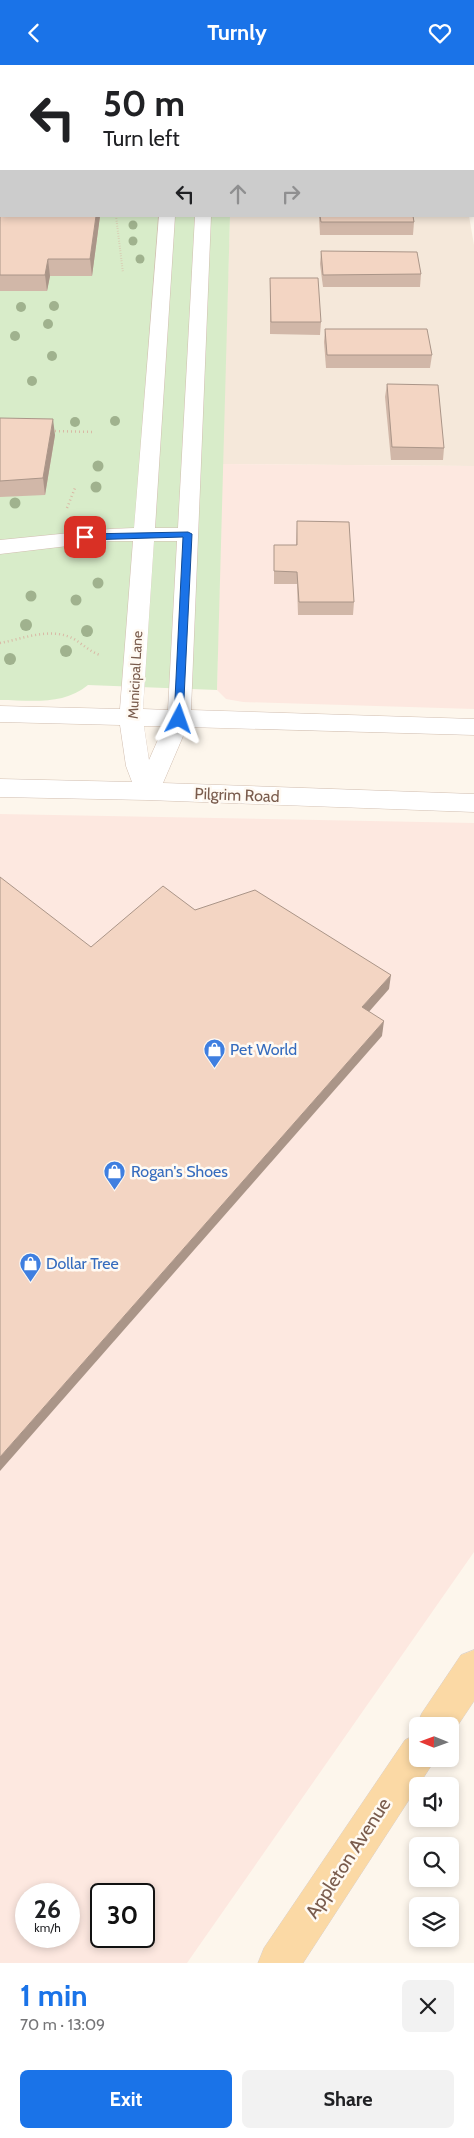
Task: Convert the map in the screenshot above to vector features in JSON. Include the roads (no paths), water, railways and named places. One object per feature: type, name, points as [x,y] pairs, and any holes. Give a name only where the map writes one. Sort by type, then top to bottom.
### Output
[{"type":"main road","points":[[441,1717],[474,1668]]},
{"type":"main road","name":"Appleton Avenue","points":[[279,1963],[409,1767]]},
{"type":"street","name":"Municipal Lane","points":[[147,791],[138,765],[131,717],[167,217]]},
{"type":"street","points":[[147,791],[179,719],[203,217]]},
{"type":"street","points":[[0,547],[72,538],[188,534]]},
{"type":"street","points":[[0,714],[474,727]]},
{"type":"street","name":"Pilgrim Road","points":[[0,788],[147,791],[474,803]]},
{"type":"place","name":"Pet World","points":[[214,1068]]},
{"type":"place","name":"Rogan's Shoes","points":[[115,1190]]},
{"type":"place","name":"Dollar Tree","points":[[30,1282]]}]
